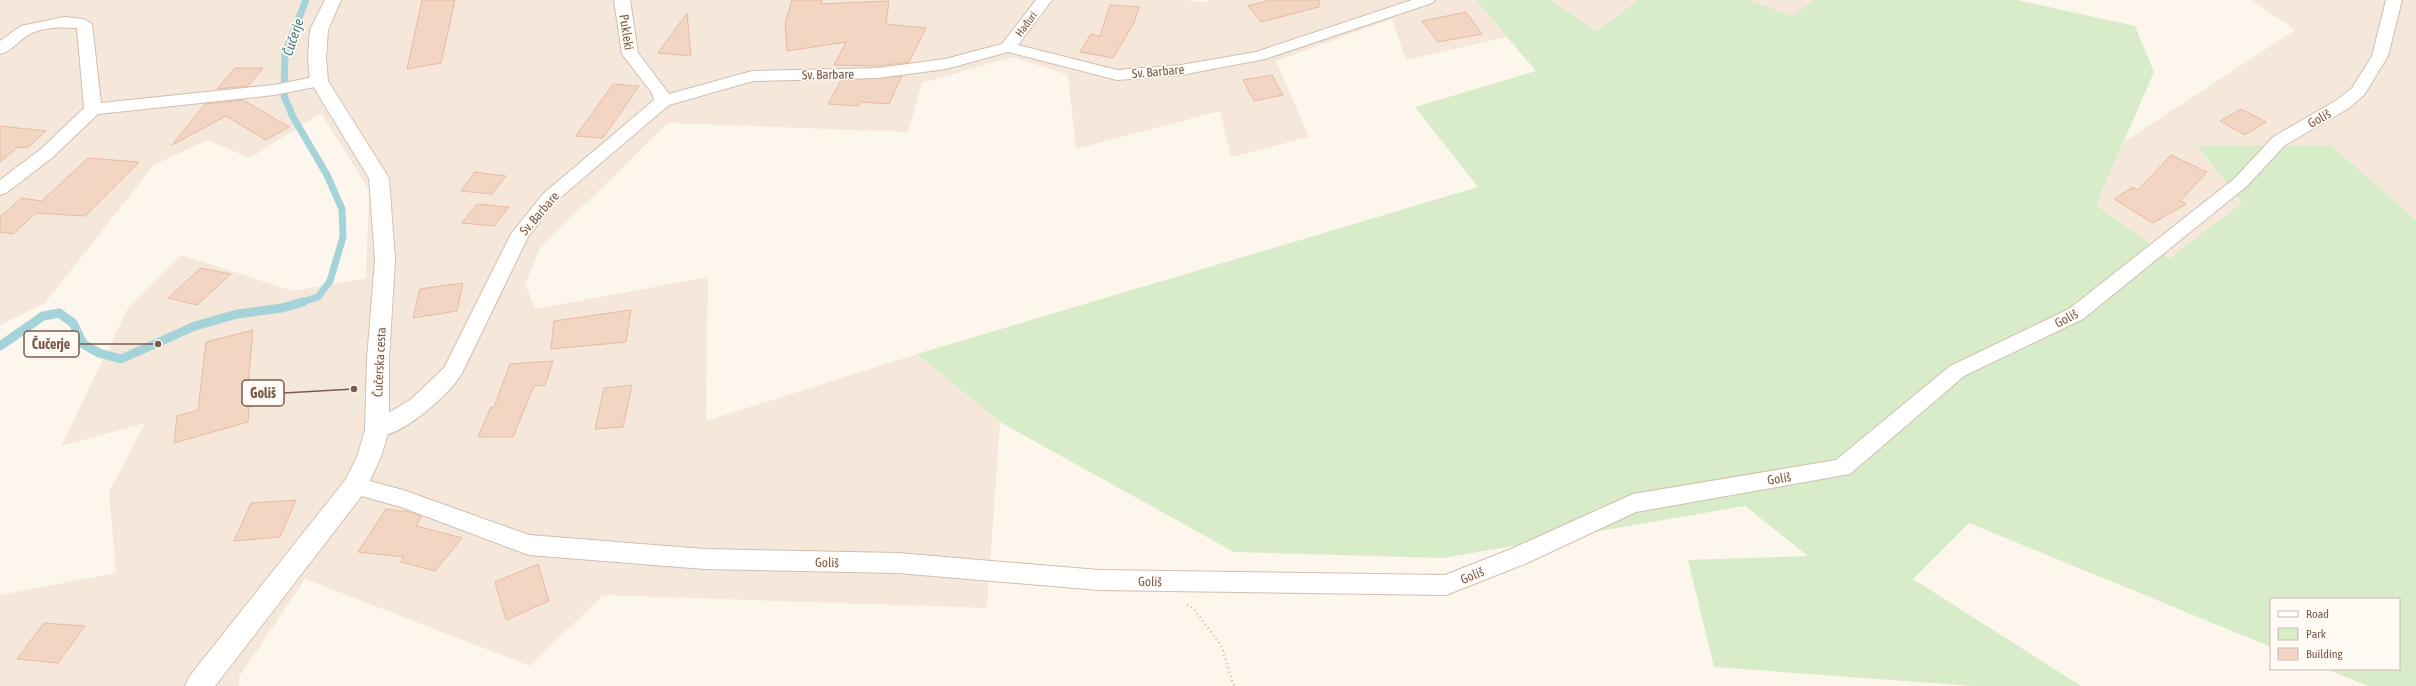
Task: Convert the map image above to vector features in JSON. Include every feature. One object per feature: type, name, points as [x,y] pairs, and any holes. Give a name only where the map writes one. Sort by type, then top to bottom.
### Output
[{"type":"street","name":"Čučerska cesta","points":[[198,686],[355,486],[369,457],[377,430],[378,360],[385,260],[379,178],[310,83],[317,56],[319,30],[333,0]]},
{"type":"street","name":"Pukleki","points":[[622,0],[630,54],[660,92],[663,100]]},
{"type":"street","name":"Hađuri","points":[[1008,47],[1044,0]]},
{"type":"street","name":"Sv. Barbare","points":[[377,430],[417,409],[437,393],[452,373],[520,234],[549,198],[663,100],[752,76],[878,74],[946,64],[1008,47],[1117,75],[1181,70],[1259,56],[1427,0]]},
{"type":"street","name":"Goliš","points":[[355,486],[403,499],[529,545],[704,559],[898,563],[1099,580],[1446,585],[1520,556],[1633,503],[1842,468],[1958,371],[2076,314],[2241,182],[2279,141],[2343,104],[2358,91],[2380,56],[2394,0]]},
{"type":"street","points":[[0,49],[27,29],[64,22],[84,24],[94,109]]},
{"type":"street","points":[[0,189],[47,153],[94,109],[138,106],[274,90],[310,83]]},
{"type":"path","points":[[1180,600],[1192,608],[1221,645],[1234,686]]},
{"type":"shaded area","points":[[0,0],[1184,0],[1204,2],[1211,0],[1476,0],[1507,37],[1406,60],[1392,19],[1276,61],[1309,137],[1231,157],[1220,111],[1076,149],[1068,75],[1013,57],[922,83],[908,132],[668,123],[540,248],[525,284],[535,309],[708,277],[706,421],[917,354],[1000,422],[987,608],[603,595],[530,666],[305,579],[239,677],[239,686],[0,686],[0,595],[116,573],[109,492],[145,423],[61,446],[128,308],[181,255],[293,291],[366,278],[369,190],[321,113],[250,158],[207,140],[154,165],[45,303],[0,325]]},
{"type":"shaded area","points":[[1550,0],[1638,0],[1597,31]]},
{"type":"shaded area","points":[[1750,0],[1814,0],[1792,16]]},
{"type":"shaded area","points":[[2251,0],[2416,0],[2416,220],[2331,145],[2197,147],[2242,203],[2171,258],[2096,205],[2124,142],[2295,30]]},
{"type":"green space","points":[[1476,0],[1550,0],[1597,31],[1638,0],[1750,0],[1792,16],[1814,0],[2017,0],[2135,26],[2154,72],[2096,205],[2170,258],[2242,203],[2197,146],[2331,145],[2416,220],[2416,686],[2368,686],[2328,670],[2400,670],[2400,598],[2270,598],[2270,647],[1969,523],[1913,579],[2081,686],[1973,686],[1714,667],[1688,560],[1808,556],[1745,506],[1443,558],[1234,552],[1000,422],[917,354],[1478,187],[1415,107],[1536,71]]},
{"type":"building","points":[[422,0],[455,0],[441,63],[407,69]]},
{"type":"building","points":[[792,0],[822,0],[821,4],[889,1],[886,24],[926,28],[909,62],[878,66],[834,65],[846,42],[787,51],[785,23]]},
{"type":"building","points":[[1270,0],[1319,0],[1319,7],[1261,22],[1248,6]]},
{"type":"building","points":[[1110,5],[1139,7],[1134,23],[1113,58],[1080,52],[1091,34],[1100,36]]},
{"type":"building","points":[[1466,12],[1482,34],[1438,42],[1422,21]]},
{"type":"building","points":[[687,13],[691,56],[658,53]]},
{"type":"building","points":[[235,68],[263,68],[248,86],[217,89]]},
{"type":"building","points":[[1272,75],[1283,95],[1254,101],[1243,80]]},
{"type":"building","points":[[902,76],[889,104],[861,102],[858,106],[828,104],[841,80]]},
{"type":"building","points":[[613,84],[639,86],[603,138],[576,136]]},
{"type":"building","points":[[243,100],[289,127],[266,140],[226,116],[172,145],[205,104]]},
{"type":"building","points":[[2241,109],[2266,122],[2245,135],[2220,121]]},
{"type":"building","points":[[0,126],[46,131],[27,148],[18,147],[0,162]]},
{"type":"building","points":[[2171,155],[2207,172],[2180,201],[2186,204],[2153,223],[2114,199],[2133,187],[2138,190]]},
{"type":"building","points":[[88,158],[139,162],[85,216],[36,213],[13,234],[0,232],[0,217],[21,198],[42,201]]},
{"type":"building","points":[[475,172],[506,176],[492,194],[461,191]]},
{"type":"building","points":[[477,204],[509,207],[494,226],[462,223]]},
{"type":"building","points":[[201,268],[231,274],[197,305],[168,298]]},
{"type":"building","points":[[463,283],[457,311],[413,318],[420,289]]},
{"type":"building","points":[[631,310],[626,342],[551,349],[554,321]]},
{"type":"building","points":[[253,330],[247,397],[250,396],[248,422],[174,443],[177,416],[198,410],[206,342]]},
{"type":"building","points":[[553,361],[545,385],[534,386],[513,437],[478,437],[491,407],[494,407],[510,364]]},
{"type":"building","points":[[632,385],[623,427],[595,429],[604,388]]},
{"type":"building","points":[[296,500],[280,537],[234,541],[251,503]]},
{"type":"building","points":[[386,509],[409,512],[422,516],[416,526],[462,538],[435,571],[401,562],[404,557],[358,552]]},
{"type":"building","points":[[538,564],[549,601],[506,620],[495,582]]},
{"type":"building","points":[[44,623],[85,626],[58,663],[17,659]]},
{"type":"waterway","name":"Čučerje","points":[[299,303],[318,297],[330,281],[343,237],[342,209],[327,175],[293,117],[284,96],[285,53],[306,0]]},
{"type":"waterway","name":"Čučerje","points":[[0,346],[43,316],[59,313],[73,323],[83,344],[99,353],[121,359],[195,326],[237,314],[282,308],[303,302]]},
{"type":"place","name":"Čučerje","points":[[158,344]]},
{"type":"place","name":"Goliš","points":[[354,389]]}]
